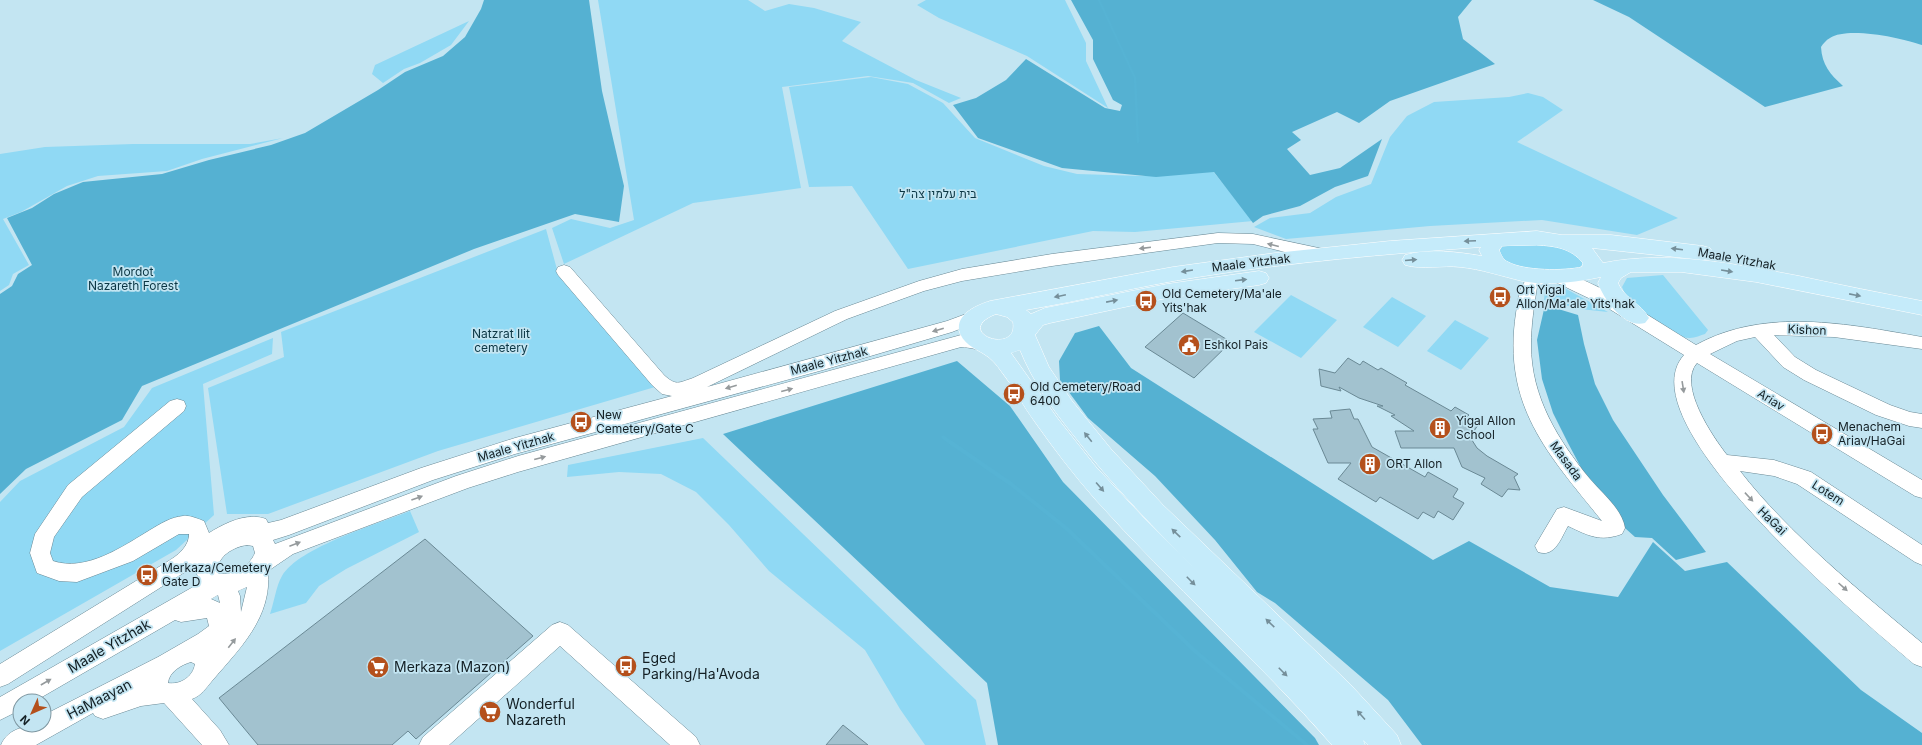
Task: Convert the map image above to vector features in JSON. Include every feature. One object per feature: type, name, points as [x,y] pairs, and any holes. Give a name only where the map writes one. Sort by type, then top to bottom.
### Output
[{"type":"main road","name":"Maale Yitzhak","points":[[996,308],[1030,303],[1105,286],[1200,269],[1400,246],[1509,239],[1551,239],[1611,242],[1691,251],[1752,261],[1922,294]]},
{"type":"main road","points":[[1504,268],[1492,260],[1489,250],[1494,242],[1509,239]]},
{"type":"main road","points":[[1551,239],[1567,243],[1586,253],[1593,262],[1593,267],[1589,273]]},
{"type":"main road","name":"Maale Yitzhak","points":[[1024,333],[1036,320],[1045,316],[1207,284],[1432,258],[1465,260],[1550,276],[1589,273],[1627,265],[1664,264],[1702,267],[1764,277],[1922,308]]},
{"type":"main road","points":[[1627,265],[1614,273],[1608,284],[1617,300],[1630,313]]},
{"type":"main road","points":[[986,345],[1006,347],[1020,340],[1024,333],[1025,326],[1018,314],[1004,308],[987,309],[974,317],[970,328],[975,339],[986,345],[1006,361],[1042,415],[1104,492],[1134,525],[1320,710],[1351,745]]},
{"type":"main road","points":[[1024,333],[1039,370],[1064,407],[1103,456],[1154,512],[1340,693],[1387,745]]},
{"type":"street","points":[[564,271],[668,389],[678,390],[699,383],[795,335],[883,299],[962,275],[1104,253],[1218,238],[1253,239],[1296,250],[1325,255]]},
{"type":"street","name":"Masada","points":[[1504,268],[1523,284],[1527,290],[1527,299]]},
{"type":"street","points":[[1589,273],[1594,286],[1630,313]]},
{"type":"street","points":[[1550,276],[1571,281],[1630,313]]},
{"type":"street","name":"Masada","points":[[1545,546],[1564,515],[1600,530],[1615,528],[1614,522],[1610,515],[1562,459],[1537,414],[1525,379],[1522,362],[1522,347],[1529,286],[1532,282],[1550,276]]},
{"type":"street","name":"Ariav","points":[[1630,313],[1696,353],[1918,481]]},
{"type":"street","name":"Maale Yitzhak","points":[[245,531],[298,515],[433,463],[462,454],[538,440],[952,326],[974,317]]},
{"type":"street","points":[[1758,330],[1789,362],[1810,375],[1883,410],[1910,419],[1922,421]]},
{"type":"street","name":"Kishon","points":[[1696,353],[1733,335],[1758,330],[1821,330],[1888,337],[1922,343]]},
{"type":"street","points":[[754,381],[776,353],[795,335]]},
{"type":"street","name":"Maale Yitzhak","points":[[260,566],[286,548],[432,492],[518,464],[961,341],[970,340],[986,345]]},
{"type":"street","name":"HaGai","points":[[1696,353],[1683,368],[1682,387],[1687,405],[1696,424],[1721,463],[1747,495],[1774,523],[1870,612],[1922,657]]},
{"type":"street","points":[[177,406],[75,491],[45,534],[40,553],[44,567],[59,572],[77,573],[126,555],[175,526],[185,524],[197,527],[200,534],[199,543],[186,561]]},
{"type":"street","name":"Lotem","points":[[1721,463],[1751,463],[1769,466],[1804,478],[1922,556]]},
{"type":"street","points":[[167,694],[190,689],[231,645],[249,615],[256,599],[260,566],[266,555],[266,547],[262,541],[245,531],[191,526]]},
{"type":"street","points":[[0,676],[186,561],[212,541],[229,531],[245,531]]},
{"type":"street","points":[[245,531],[228,541],[211,555],[206,564],[206,575],[211,581],[221,584],[239,581],[260,566]]},
{"type":"street","name":"Maale Yitzhak","points":[[0,681],[166,588],[184,577],[211,555]]},
{"type":"street","points":[[217,745],[199,721],[156,686],[157,679],[164,665],[172,659],[204,644],[220,630],[231,615],[232,599],[221,584]]},
{"type":"street","name":"Maale Yitzhak","points":[[0,709],[153,620],[221,584]]},
{"type":"street","points":[[153,620],[194,608],[212,608],[221,620],[220,630]]},
{"type":"street","points":[[430,745],[560,632],[688,745]]},
{"type":"street","points":[[185,653],[191,652],[202,654],[208,665],[195,699],[199,721]]},
{"type":"street","name":"HaMaayan","points":[[13,745],[77,709],[164,665]]},
{"type":"street","name":"HaMaayan","points":[[35,745],[111,704],[140,695],[167,694]]},
{"type":"green space","name":"Mordot Nazareth Forest","points":[[484,0],[589,0],[602,91],[624,186],[619,222],[575,214],[474,249],[142,386],[122,420],[26,469],[0,494],[0,294],[12,286],[18,274],[32,265],[7,218],[32,208],[54,194],[83,182],[162,174],[209,160],[271,145],[305,133],[378,90],[405,72],[443,56],[465,37],[481,9]]},
{"type":"green space","points":[[598,0],[748,0],[765,11],[789,4],[814,8],[861,22],[842,41],[916,80],[961,98],[949,103],[913,83],[868,76],[782,87],[801,188],[693,203],[564,264],[552,228],[571,219],[610,228],[634,220]]},
{"type":"green space","points":[[926,0],[1065,0],[1086,43],[1086,61],[1108,108],[1027,56],[939,18],[917,5]]},
{"type":"green space","points":[[1071,0],[1472,0],[1458,17],[1463,39],[1495,64],[1390,101],[1359,123],[1337,112],[1292,132],[1301,140],[1287,149],[1310,175],[1340,168],[1382,139],[1368,176],[1335,187],[1300,206],[1263,216],[1253,223],[1214,172],[1156,177],[1062,168],[978,138],[953,105],[976,98],[1006,80],[1026,59],[1105,108],[1120,111],[1122,105],[1113,100],[1093,59],[1093,40]]},
{"type":"green space","points":[[1593,0],[1922,0],[1922,45],[1902,39],[1862,33],[1849,33],[1830,38],[1821,47],[1823,59],[1828,69],[1843,86],[1765,107],[1629,17]]},
{"type":"green space","points":[[469,21],[451,45],[420,63],[404,69],[383,83],[372,74],[375,65]]},
{"type":"green space","name":"בית עלמין צה\"ל","points":[[871,77],[908,84],[943,103],[975,138],[1044,166],[1077,174],[1143,176],[1212,170],[1253,221],[1135,232],[1093,231],[908,269],[852,186],[809,187],[789,87]]},
{"type":"green space","points":[[1528,93],[1543,97],[1563,110],[1517,142],[1678,218],[1637,235],[1542,220],[1430,226],[1286,239],[1254,227],[1270,218],[1310,213],[1336,197],[1371,184],[1390,137],[1407,116],[1434,102],[1509,97]]},
{"type":"green space","points":[[283,138],[202,159],[167,171],[98,176],[67,186],[21,212],[3,219],[29,265],[13,274],[9,285],[0,291],[0,154],[45,147],[133,144],[250,144]]},
{"type":"green space","name":"Natzrat Ilit cemetery","points":[[546,229],[558,273],[655,387],[438,451],[268,514],[227,514],[208,388],[284,357],[281,332]]},
{"type":"green space","points":[[1513,245],[1542,245],[1565,248],[1583,261],[1583,264],[1579,268],[1551,270],[1514,265],[1505,262],[1499,252],[1502,247]]},
{"type":"green space","points":[[1663,275],[1708,330],[1705,334],[1690,338],[1681,337],[1661,327],[1633,303],[1626,295],[1622,287],[1627,278]]},
{"type":"green space","points":[[1559,285],[1608,312],[1580,309],[1544,300],[1545,290]]},
{"type":"green space","points":[[1291,295],[1337,320],[1301,358],[1254,332]]},
{"type":"green space","points":[[1392,297],[1426,316],[1398,347],[1363,327]]},
{"type":"green space","points":[[1545,305],[1578,315],[1595,384],[1613,420],[1663,495],[1706,552],[1676,560],[1652,538],[1635,537],[1616,520],[1595,494],[1553,413],[1542,379],[1537,340]]},
{"type":"green space","points":[[1455,320],[1489,338],[1461,370],[1427,351]]},
{"type":"green space","points":[[1099,326],[1131,368],[1433,560],[1469,541],[1550,587],[1618,597],[1653,542],[1685,571],[1727,562],[1861,690],[1922,733],[1922,745],[1422,745],[1388,700],[1275,603],[1257,592],[1215,540],[1155,476],[1088,418],[1060,380],[1059,361],[1075,333]]},
{"type":"green space","points":[[273,338],[272,354],[203,384],[214,515],[176,550],[0,651],[0,502],[20,481],[124,427],[152,388]]},
{"type":"green space","points":[[957,361],[1010,406],[1063,482],[1315,738],[1319,745],[998,745],[987,683],[723,434]]},
{"type":"green space","points":[[703,438],[976,700],[986,745],[925,745],[900,709],[865,650],[769,571],[729,525],[696,492],[661,474],[619,472],[567,477],[568,465]]},
{"type":"green space","points":[[410,511],[419,532],[346,569],[319,586],[306,603],[270,614],[280,580],[291,565],[305,555],[322,546]]},
{"type":"building","name":"Eshkol Pais","points":[[1183,313],[1231,342],[1194,378],[1145,347]]},
{"type":"building","name":"Yigal Allon School","points":[[1348,358],[1360,365],[1363,361],[1378,370],[1381,368],[1407,383],[1405,385],[1451,411],[1455,407],[1469,415],[1466,418],[1478,425],[1470,437],[1477,448],[1487,456],[1518,474],[1514,477],[1520,490],[1508,489],[1502,497],[1481,484],[1485,478],[1462,467],[1454,448],[1401,448],[1395,431],[1414,431],[1391,416],[1395,415],[1377,406],[1383,406],[1359,398],[1339,387],[1341,391],[1321,386],[1319,369],[1335,373]]},
{"type":"building","name":"ORT Allon","points":[[1350,409],[1354,419],[1358,419],[1372,447],[1425,477],[1428,472],[1458,489],[1453,497],[1464,503],[1453,520],[1438,511],[1434,518],[1423,512],[1418,519],[1380,497],[1376,502],[1338,479],[1351,463],[1328,463],[1313,429],[1318,429],[1313,419],[1332,418],[1330,411]]},
{"type":"building","name":"Merkaza (Mazon)","points":[[425,539],[533,636],[416,739],[408,731],[392,745],[258,745],[219,698]]},
{"type":"building","points":[[843,725],[868,745],[826,745]]},
{"type":"waterway","points":[[1099,0],[1135,78],[1138,142]]},
{"type":"waterway","points":[[943,437],[951,443]]},
{"type":"waterway","points":[[950,442],[1011,484],[1066,528],[1196,652],[1307,745]]},
{"type":"place","name":"Ort Yigal Allon/Ma'ale Yits'hak","points":[[1500,297]]},
{"type":"place","name":"Old Cemetery/Ma'ale Yits'hak","points":[[1146,301]]},
{"type":"place","name":"Eshkol Pais","points":[[1189,345]]},
{"type":"place","name":"Old Cemetery/Road 6400","points":[[1014,394]]},
{"type":"place","name":"New Cemetery/Gate C","points":[[581,422]]},
{"type":"place","name":"Yigal Allon School","points":[[1440,428]]},
{"type":"place","name":"Menachem Ariav/HaGai","points":[[1822,434]]},
{"type":"place","name":"ORT Allon","points":[[1370,464]]},
{"type":"place","name":"Merkaza/Cemetery Gate D","points":[[147,575]]},
{"type":"place","name":"Eged Parking/Ha'Avoda","points":[[626,666]]},
{"type":"place","name":"Merkaza (Mazon)","points":[[378,667]]},
{"type":"place","name":"Wonderful Nazareth","points":[[490,712]]}]
